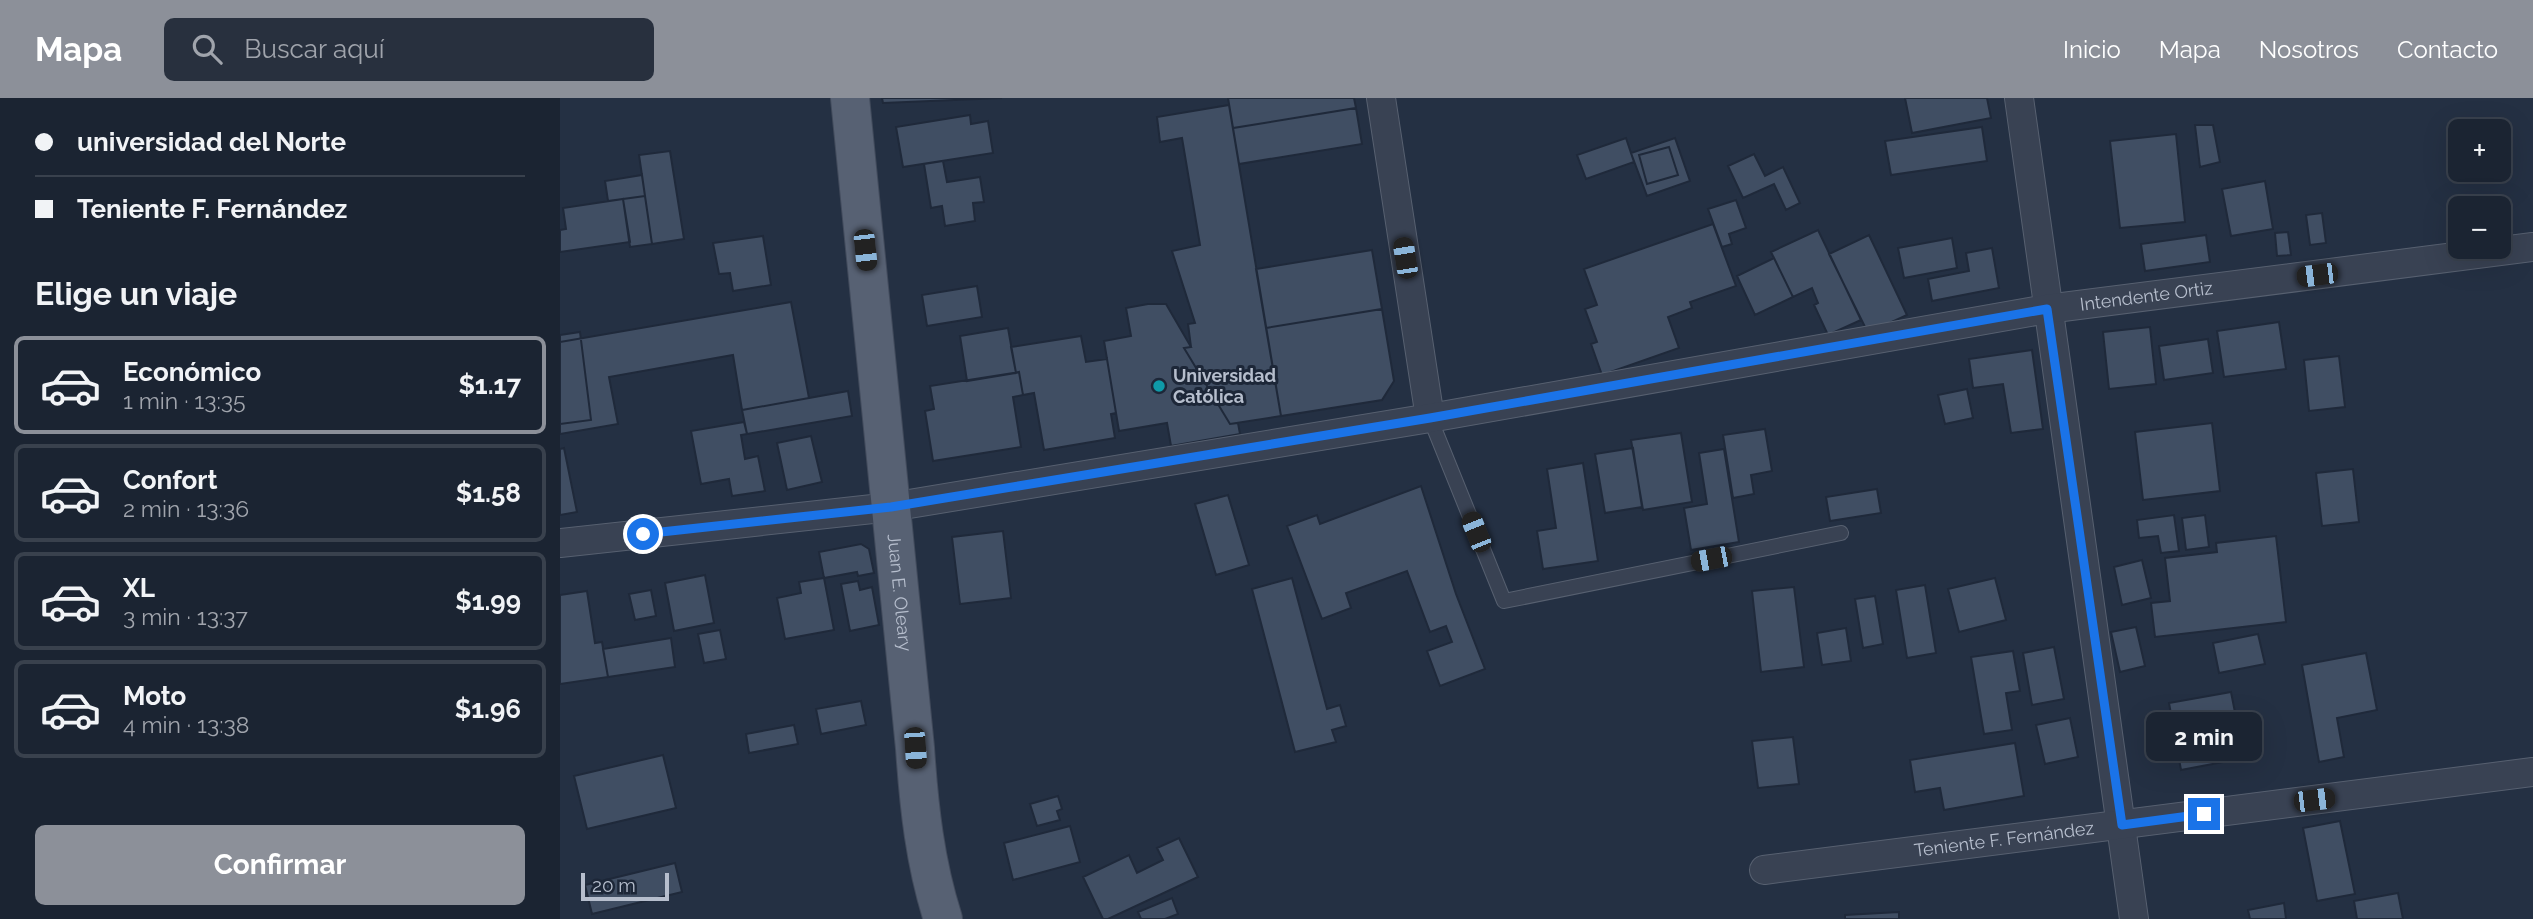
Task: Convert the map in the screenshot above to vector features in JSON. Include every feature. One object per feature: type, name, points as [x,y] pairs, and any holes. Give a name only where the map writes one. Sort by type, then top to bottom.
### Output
[{"type":"main road","name":"Juan E. Oleary","points":[[850,98],[921,823],[932,885],[943,919]]},
{"type":"street","points":[[1381,98],[1430,418]]},
{"type":"street","points":[[2018,98],[2134,919]]},
{"type":"street","name":"Intendente Ortiz","points":[[560,542],[891,507],[1430,418],[2047,309],[2533,247]]},
{"type":"street","name":"Teniente F. Fernández","points":[[1764,870],[2533,772]]},
{"type":"lane","points":[[1430,418],[1504,601],[1840,533]]},
{"type":"building","points":[[882,98],[1002,98],[883,103]]},
{"type":"building","points":[[1228,98],[1354,98],[1356,108],[1233,128]]},
{"type":"building","points":[[1905,98],[1987,98],[1991,118],[1912,133]]},
{"type":"building","points":[[1229,105],[1281,416],[1230,424],[1184,348],[1191,347],[1188,324],[1195,323],[1172,251],[1200,245],[1182,138],[1160,142],[1157,117]]},
{"type":"building","points":[[1356,108],[1362,144],[1239,164],[1233,128]]},
{"type":"building","points":[[970,115],[971,124],[988,121],[993,153],[903,167],[896,127]]},
{"type":"building","points":[[2195,125],[2213,125],[2220,162],[2200,167]]},
{"type":"building","points":[[1982,127],[1987,161],[1891,175],[1885,141]]},
{"type":"building","points":[[2176,134],[2185,222],[2120,228],[2110,141]]},
{"type":"building","points":[[1626,138],[1634,162],[1586,179],[1577,155]]},
{"type":"building","points":[[1675,138],[1690,181],[1647,196],[1631,153]]},
{"type":"building","points":[[1669,147],[1678,175],[1647,184],[1639,155]]},
{"type":"building","points":[[670,151],[684,239],[652,244],[639,155]]},
{"type":"building","points":[[1754,154],[1765,176],[1783,167],[1800,203],[1786,210],[1774,184],[1743,198],[1728,166]]},
{"type":"building","points":[[943,161],[947,182],[980,177],[984,202],[973,203],[975,221],[945,226],[942,206],[931,208],[924,164]]},
{"type":"building","points":[[642,175],[645,196],[608,201],[605,181]]},
{"type":"building","points":[[2265,181],[2273,229],[2231,236],[2222,189]]},
{"type":"building","points":[[645,196],[652,244],[630,247],[623,199]]},
{"type":"building","points":[[623,199],[630,242],[560,252],[560,230],[566,229],[563,208]]},
{"type":"building","points":[[1736,200],[1746,228],[1729,234],[1732,244],[1722,247],[1708,209]]},
{"type":"building","points":[[2322,213],[2326,243],[2310,245],[2306,215]]},
{"type":"building","points":[[1713,224],[1736,286],[1690,302],[1692,308],[1668,317],[1679,348],[1602,375],[1591,344],[1597,342],[1585,309],[1597,305],[1584,269]]},
{"type":"building","points":[[1818,230],[1861,320],[1828,335],[1814,305],[1818,303],[1812,288],[1793,297],[1771,252]]},
{"type":"building","points":[[2288,232],[2291,255],[2277,256],[2275,233]]},
{"type":"building","points":[[1869,235],[1907,315],[1868,333],[1829,254]]},
{"type":"building","points":[[2206,235],[2210,262],[2145,271],[2141,244]]},
{"type":"building","points":[[763,236],[771,285],[733,291],[730,273],[719,274],[713,243]]},
{"type":"building","points":[[1952,238],[1957,268],[1904,278],[1898,248]]},
{"type":"building","points":[[1992,248],[1999,288],[1932,301],[1928,279],[1969,271],[1966,253]]},
{"type":"building","points":[[1372,250],[1382,309],[1266,328],[1256,269]]},
{"type":"building","points":[[1774,258],[1793,297],[1755,315],[1737,276]]},
{"type":"building","points":[[977,286],[982,317],[927,326],[922,295]]},
{"type":"building","points":[[791,302],[809,398],[742,410],[733,355],[609,377],[618,424],[560,434],[560,342]]},
{"type":"building","name":"Universidad Católica","points":[[1166,304],[1191,347],[1184,348],[1230,424],[1238,423],[1240,434],[1171,446],[1167,423],[1119,431],[1104,341],[1131,336],[1126,308]]},
{"type":"building","points":[[1382,309],[1394,381],[1382,400],[1281,416],[1266,328]]},
{"type":"building","points":[[2279,322],[2286,369],[2224,377],[2217,331]]},
{"type":"building","points":[[2150,327],[2156,384],[2109,389],[2103,332]]},
{"type":"building","points":[[1008,328],[1016,373],[967,381],[960,336]]},
{"type":"building","points":[[580,332],[591,420],[560,424],[560,335]]},
{"type":"building","points":[[1081,336],[1086,362],[1107,359],[1116,413],[1111,414],[1115,438],[1044,450],[1034,393],[1023,395],[1011,347]]},
{"type":"building","points":[[2208,339],[2213,373],[2164,380],[2159,346]]},
{"type":"building","points":[[2032,350],[2043,429],[2011,433],[2003,384],[1973,388],[1969,359]]},
{"type":"building","points":[[2339,356],[2345,407],[2309,411],[2304,360]]},
{"type":"building","points":[[1019,372],[1023,395],[1013,397],[1021,447],[933,461],[925,411],[934,409],[930,386]]},
{"type":"building","points":[[1967,389],[1973,418],[1945,424],[1938,395]]},
{"type":"building","points":[[848,391],[852,416],[747,434],[742,410]]},
{"type":"building","points":[[744,422],[747,434],[741,435],[745,459],[758,456],[765,491],[732,496],[729,479],[701,484],[691,431]]},
{"type":"building","points":[[2212,423],[2220,491],[2143,500],[2135,432]]},
{"type":"building","points":[[1765,429],[1772,471],[1751,475],[1754,494],[1733,498],[1723,435]]},
{"type":"building","points":[[1681,433],[1692,502],[1643,510],[1631,440]]},
{"type":"building","points":[[811,436],[822,482],[787,490],[777,443]]},
{"type":"building","points":[[564,448],[577,512],[560,515],[560,449]]},
{"type":"building","points":[[1633,448],[1642,507],[1605,513],[1595,454]]},
{"type":"building","points":[[1724,449],[1739,542],[1691,550],[1684,508],[1707,504],[1699,453]]},
{"type":"building","points":[[1583,463],[1598,561],[1543,569],[1537,531],[1556,528],[1547,469]]},
{"type":"building","points":[[2353,469],[2359,522],[2322,526],[2316,473]]},
{"type":"building","points":[[1421,486],[1456,594],[1485,669],[1440,686],[1427,651],[1452,642],[1446,626],[1430,632],[1407,571],[1346,593],[1351,608],[1322,619],[1287,526],[1317,515],[1320,524]]},
{"type":"building","points":[[1877,489],[1881,513],[1830,521],[1826,497]]},
{"type":"building","points":[[1228,495],[1249,565],[1216,575],[1195,504]]},
{"type":"building","points":[[2174,515],[2179,551],[2161,553],[2158,536],[2139,538],[2137,520]]},
{"type":"building","points":[[2205,515],[2209,547],[2186,550],[2182,518]]},
{"type":"building","points":[[1003,531],[1011,598],[960,604],[952,537]]},
{"type":"building","points":[[2276,536],[2286,622],[2155,637],[2151,603],[2170,601],[2165,558],[2217,552],[2216,543]]},
{"type":"building","points":[[861,544],[869,549],[874,573],[858,576],[857,572],[824,578],[819,552]]},
{"type":"building","points":[[2142,560],[2151,598],[2122,605],[2114,567]]},
{"type":"building","points":[[705,575],[714,623],[674,631],[665,583]]},
{"type":"building","points":[[824,578],[834,630],[785,639],[777,598],[801,593],[799,582]]},
{"type":"building","points":[[1292,578],[1327,709],[1340,705],[1346,726],[1332,730],[1336,742],[1295,752],[1252,589]]},
{"type":"building","points":[[1995,578],[2006,620],[1959,632],[1948,589]]},
{"type":"building","points":[[858,581],[860,590],[872,587],[879,625],[850,631],[841,584]]},
{"type":"building","points":[[1925,585],[1936,653],[1907,658],[1896,590]]},
{"type":"building","points":[[1794,587],[1804,667],[1761,672],[1752,591]]},
{"type":"building","points":[[651,590],[656,616],[635,620],[629,594]]},
{"type":"building","points":[[587,591],[595,643],[602,642],[608,677],[560,684],[560,595]]},
{"type":"building","points":[[1875,596],[1883,644],[1863,648],[1855,599]]},
{"type":"building","points":[[2136,627],[2145,666],[2120,672],[2111,632]]},
{"type":"building","points":[[1846,628],[1851,661],[1822,665],[1817,633]]},
{"type":"building","points":[[720,630],[726,659],[704,663],[698,634]]},
{"type":"building","points":[[2258,634],[2265,664],[2219,673],[2213,643]]},
{"type":"building","points":[[671,638],[675,667],[608,677],[603,649]]},
{"type":"building","points":[[2054,647],[2064,699],[2032,705],[2023,653]]},
{"type":"building","points":[[2013,651],[2020,691],[2006,693],[2012,730],[1984,734],[1971,657]]},
{"type":"building","points":[[2366,653],[2377,710],[2337,718],[2344,757],[2319,762],[2302,665]]},
{"type":"building","points":[[2231,692],[2244,758],[2181,770],[2169,703]]},
{"type":"building","points":[[861,701],[866,725],[821,734],[816,709]]},
{"type":"building","points":[[2070,718],[2078,757],[2045,764],[2036,725]]},
{"type":"building","points":[[794,725],[798,744],[749,753],[746,734]]},
{"type":"building","points":[[1793,737],[1799,784],[1758,788],[1752,741]]},
{"type":"building","points":[[2015,743],[2024,796],[1944,810],[1940,788],[1915,792],[1910,760]]},
{"type":"building","points":[[663,755],[676,808],[587,829],[574,776]]},
{"type":"building","points":[[1058,796],[1062,809],[1057,811],[1060,820],[1037,826],[1030,804]]},
{"type":"building","points":[[2340,821],[2355,894],[2317,901],[2303,828]]},
{"type":"building","points":[[1070,826],[1080,862],[1013,880],[1004,843]]},
{"type":"building","points":[[1179,838],[1198,877],[1103,919],[1083,877],[1129,855],[1137,873],[1163,860],[1157,848]]},
{"type":"building","points":[[675,863],[682,892],[592,914],[585,885]]},
{"type":"building","points":[[2398,893],[2403,919],[2357,919],[2354,901]]},
{"type":"building","points":[[1172,898],[1178,914],[1165,919],[1141,919],[1138,912]]},
{"type":"building","points":[[2284,903],[2286,919],[2250,919],[2248,910]]},
{"type":"building","points":[[1899,912],[1899,919],[1845,919],[1845,915]]},
{"type":"place","name":"Universidad Católica","points":[[1159,386]]},
{"type":"route","points":[[643,534],[891,507],[1430,418],[2047,309],[2122,825],[2204,814]]}]
